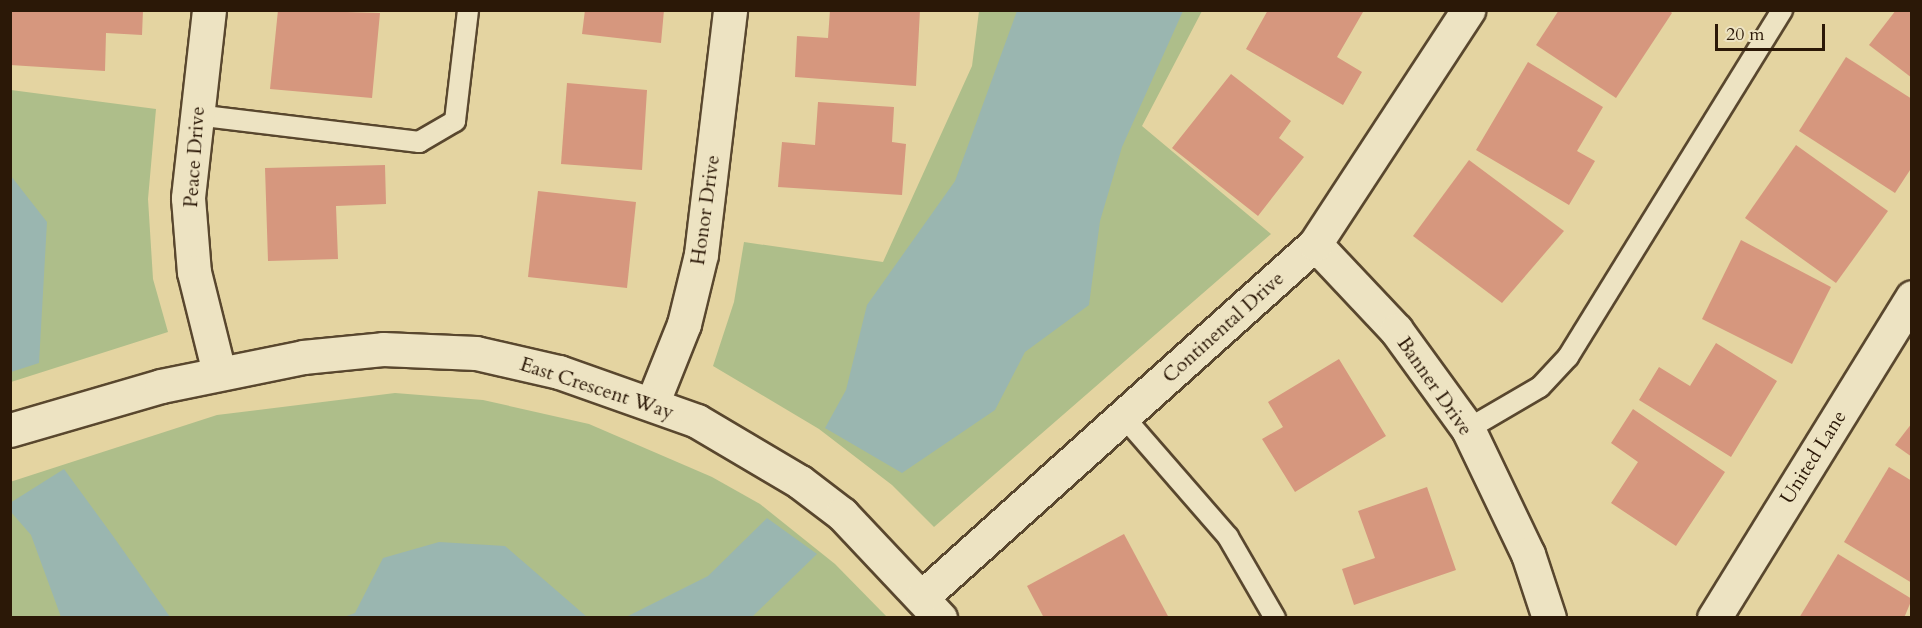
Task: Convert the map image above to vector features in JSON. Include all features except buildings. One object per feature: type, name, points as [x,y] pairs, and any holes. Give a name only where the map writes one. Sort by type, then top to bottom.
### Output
[{"type":"street","name":"Peace Drive","points":[[209,10],[188,198],[194,272],[219,372]]},
{"type":"street","name":"Honor Drive","points":[[652,404],[684,324],[701,254],[730,10]]},
{"type":"street","name":"Continental Drive","points":[[932,607],[1123,416],[1315,244],[1468,10]]},
{"type":"street","name":"Banner Drive","points":[[1315,244],[1396,330],[1468,429],[1528,554],[1549,618]]},
{"type":"street","name":"United Lane","points":[[1714,618],[1911,297]]},
{"type":"street","name":"East Crescent Way","points":[[10,430],[219,372],[382,349],[476,353],[559,372],[697,421],[800,482],[858,530],[932,607]]},
{"type":"lane","points":[[196,115],[418,142],[454,121],[468,10]]},
{"type":"lane","points":[[1468,429],[1540,387],[1568,357],[1782,10]]},
{"type":"lane","points":[[1123,416],[1228,537],[1275,618]]},
{"type":"green space","points":[[979,11],[1202,11],[1142,126],[1271,234],[934,527],[892,485],[819,429],[713,366],[734,302],[744,242],[883,262],[972,66]]},
{"type":"green space","points":[[11,90],[156,109],[148,199],[153,279],[168,332],[11,382]]},
{"type":"green space","points":[[395,393],[483,400],[589,424],[712,477],[760,504],[835,564],[887,617],[11,617],[10,482],[217,415]]},
{"type":"water","points":[[1017,11],[1183,11],[1122,147],[1100,221],[1089,305],[1025,352],[995,410],[902,473],[825,428],[846,390],[867,305],[955,181]]},
{"type":"water","points":[[11,176],[47,222],[39,363],[11,372]]},
{"type":"water","points":[[64,469],[170,617],[61,617],[31,535],[11,512],[10,503]]},
{"type":"water","points":[[767,518],[817,554],[752,617],[626,617],[708,576]]},
{"type":"water","points":[[439,542],[505,546],[587,617],[344,617],[355,613],[383,558]]}]
